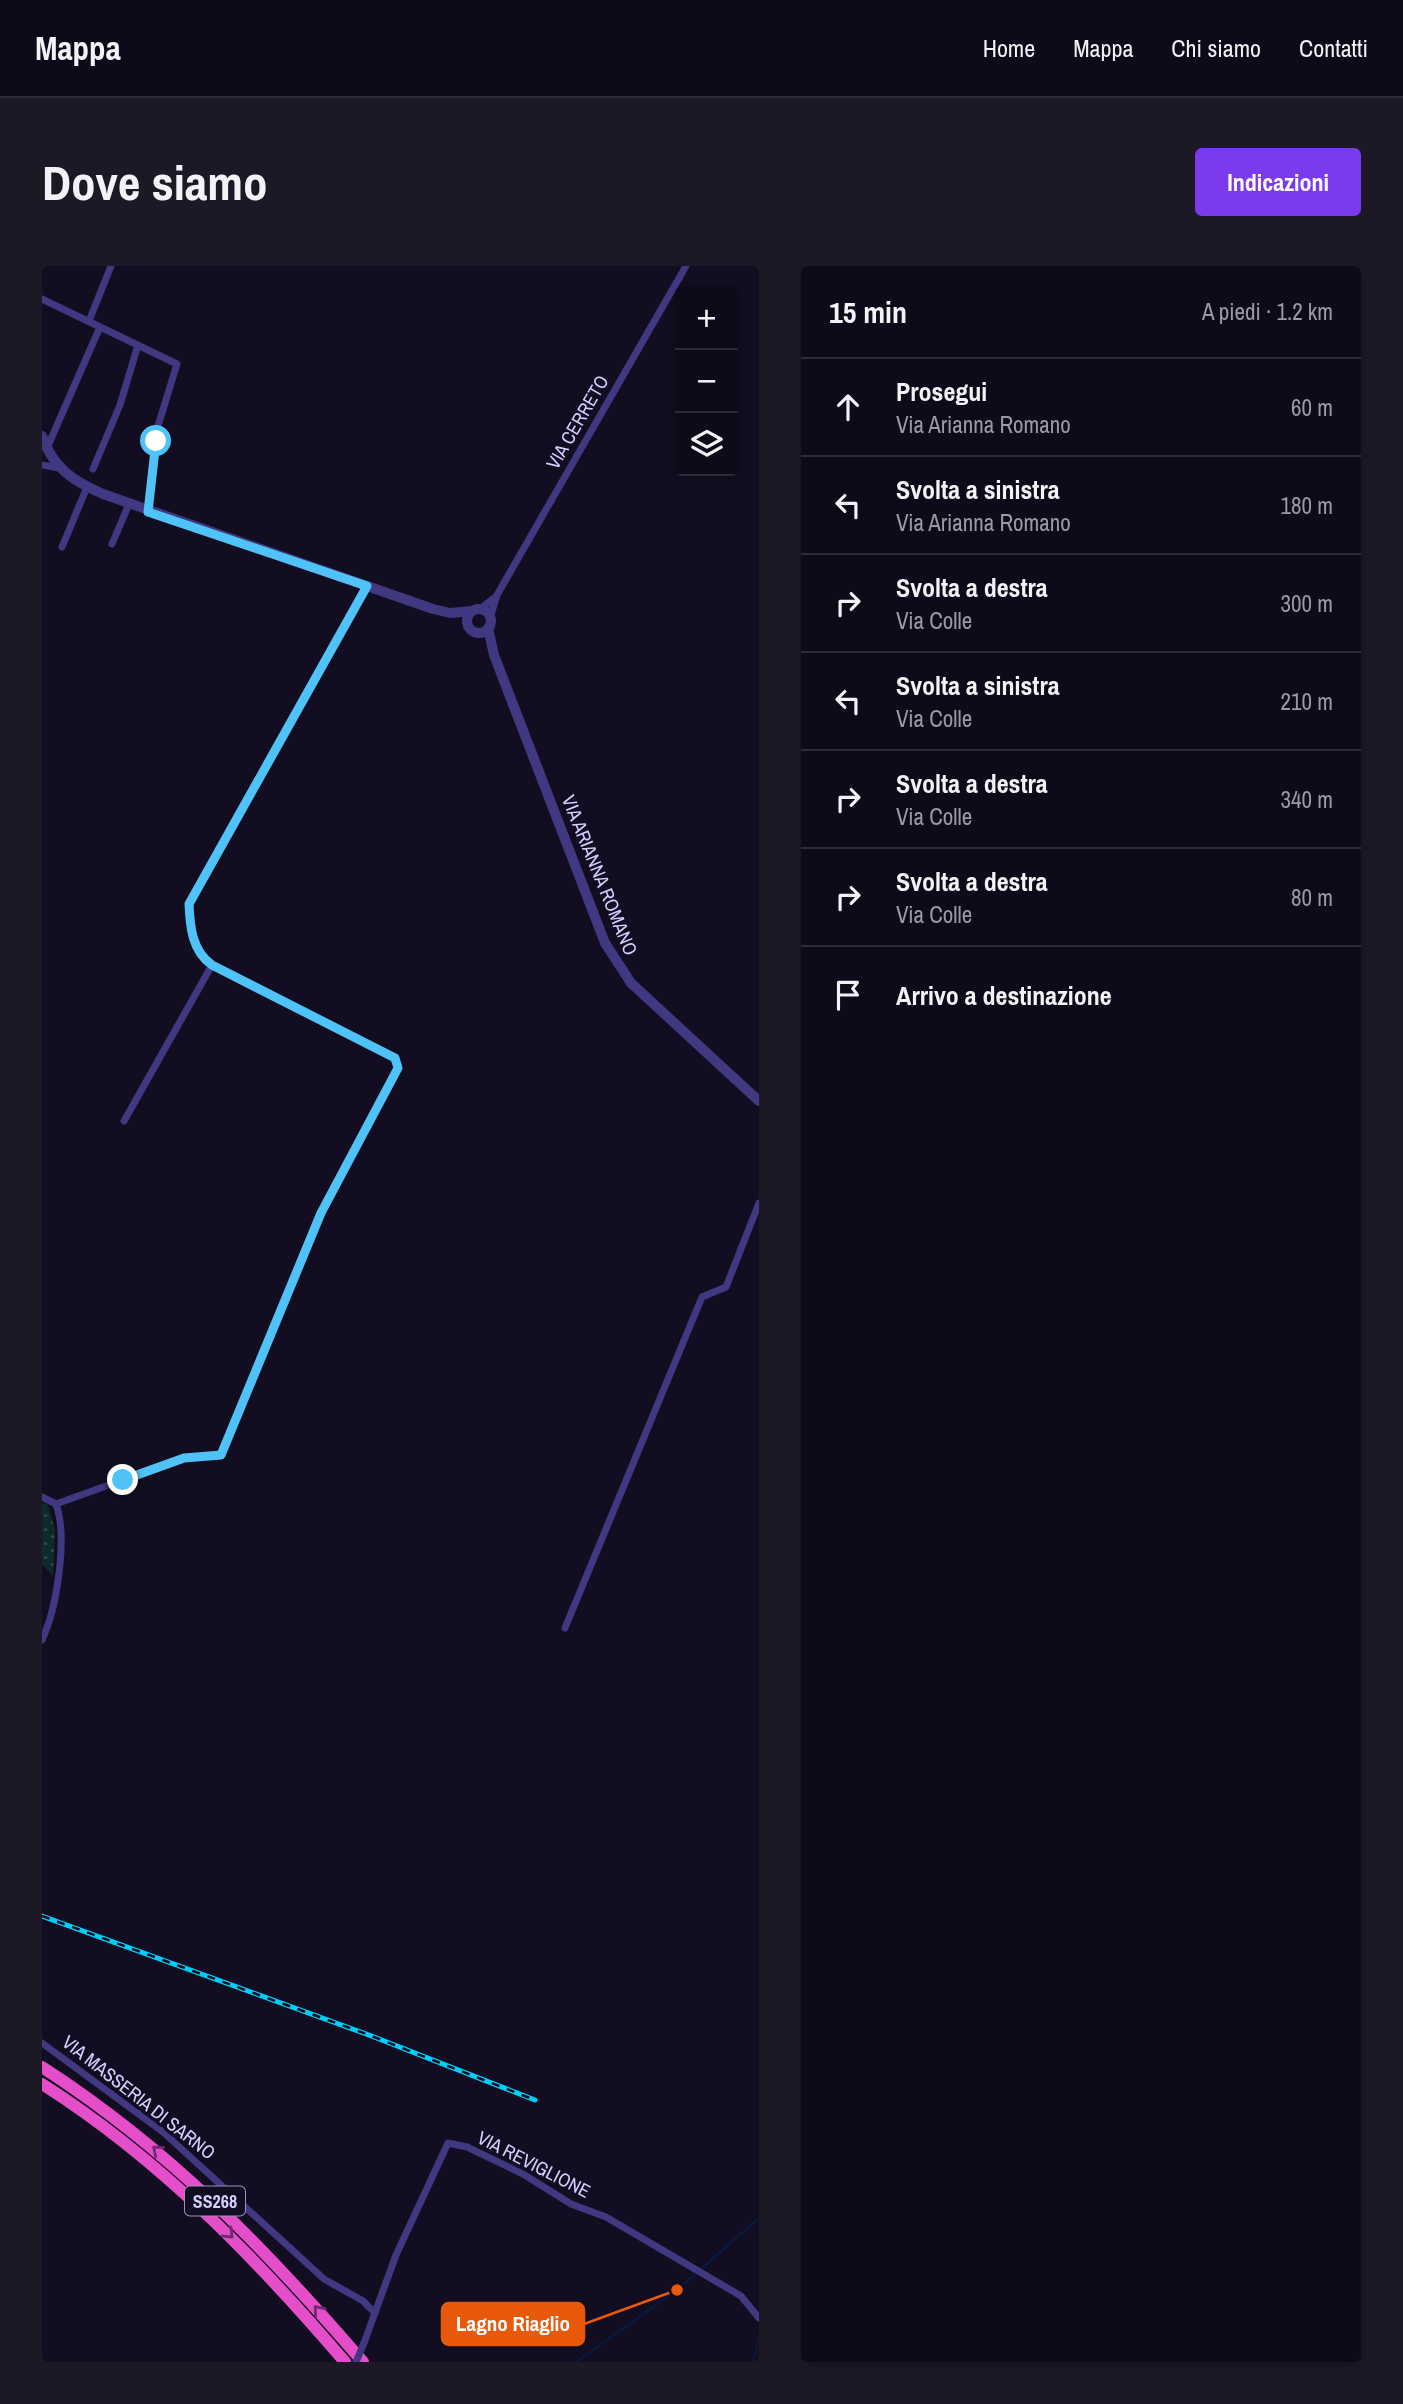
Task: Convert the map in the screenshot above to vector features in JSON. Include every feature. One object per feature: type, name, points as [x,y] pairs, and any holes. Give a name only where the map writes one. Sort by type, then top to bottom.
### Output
[{"type":"highway","name":"SS268","points":[[42,2067],[109,2113],[189,2178],[263,2249],[363,2362]]},
{"type":"highway","name":"SS268","points":[[42,2084],[131,2147],[182,2190],[253,2259],[345,2362]]},
{"type":"street","points":[[89,321],[111,266]]},
{"type":"street","name":"VIA CERRETO","points":[[489,623],[497,595],[686,266]]},
{"type":"street","points":[[42,299],[177,364],[158,426],[148,512]]},
{"type":"street","points":[[46,449],[100,327]]},
{"type":"street","points":[[93,469],[120,405],[138,345]]},
{"type":"street","name":"VIA ARIANNA ROMANO","points":[[42,436],[46,449],[59,468],[87,487],[148,512],[442,612],[471,628],[494,655]]},
{"type":"street","points":[[43,469],[59,468]]},
{"type":"street","points":[[62,547],[87,487]]},
{"type":"street","points":[[112,544],[129,504]]},
{"type":"street","points":[[42,1497],[56,1504],[184,1458],[221,1455],[321,1213],[398,1068],[395,1058],[203,958],[195,942],[189,904],[367,586]]},
{"type":"street","name":"VIA CERRETO","points":[[476,610],[497,595]]},
{"type":"street","points":[[476,610],[489,623],[471,628],[468,617],[476,610]]},
{"type":"street","name":"VIA ARIANNA ROMANO","points":[[442,612],[476,610]]},
{"type":"street","name":"VIA ARIANNA ROMANO","points":[[489,623],[494,655],[605,943],[618,969],[759,1101]]},
{"type":"street","points":[[124,1121],[212,965]]},
{"type":"street","points":[[565,1628],[702,1297],[726,1287],[759,1203]]},
{"type":"street","points":[[42,1640],[53,1606],[57,1578],[60,1533],[56,1504]]},
{"type":"street","name":"VIA MASSERIA DI SARNO","points":[[42,2043],[163,2132],[324,2279],[363,2301],[375,2313]]},
{"type":"street","name":"VIA REVIGLIONE","points":[[375,2313],[396,2255],[448,2143],[467,2147],[523,2174],[571,2204],[606,2217],[741,2296],[759,2318]]},
{"type":"street","points":[[356,2362],[375,2313]]},
{"type":"green space","points":[[42,1503],[48,1505],[55,1530],[53,1576],[42,1564]]},
{"type":"waterway","points":[[576,2362],[677,2290],[759,2218]]},
{"type":"waterway","points":[[753,2362],[759,2339]]},
{"type":"railway","points":[[42,1916],[369,2035],[535,2100]]},
{"type":"place","name":"Lagno Riaglio","points":[[677,2290]]},
{"type":"route","points":[[123,1480],[184,1458],[221,1455],[321,1213],[398,1068],[395,1058],[212,965],[203,958],[195,942],[190,920],[189,904],[367,586],[148,512],[156,441]]}]
